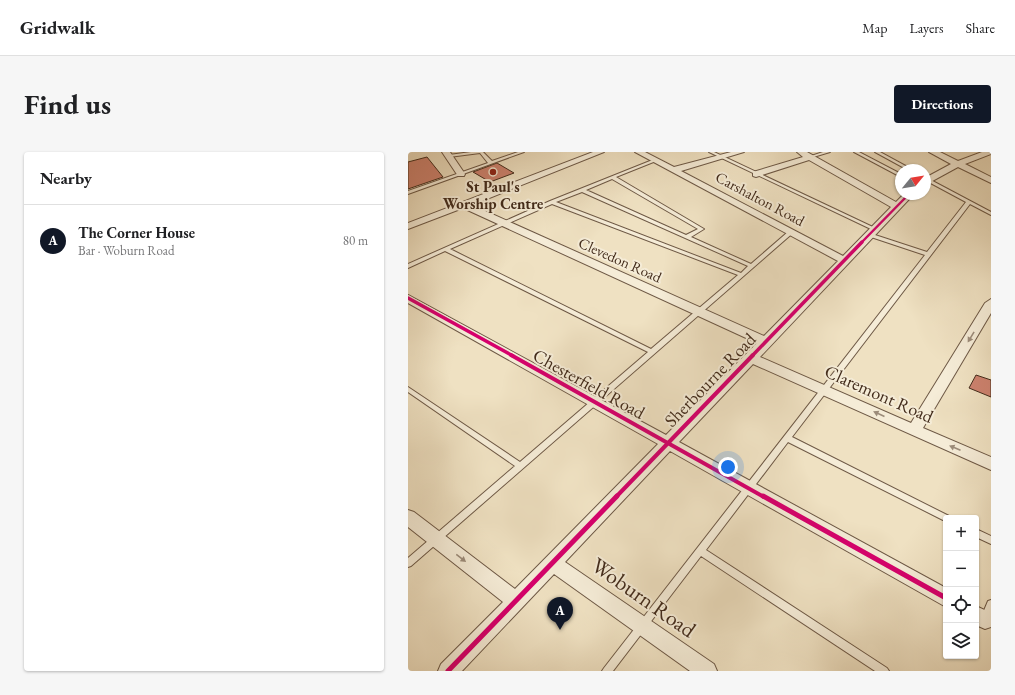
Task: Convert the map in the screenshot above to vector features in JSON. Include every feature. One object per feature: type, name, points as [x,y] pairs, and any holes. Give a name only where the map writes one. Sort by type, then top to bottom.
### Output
[{"type":"street","points":[[408,226],[600,152]]},
{"type":"street","name":"Carshalton Road","points":[[639,152],[845,261]]},
{"type":"street","points":[[674,170],[740,152]]},
{"type":"street","points":[[801,152],[897,206]]},
{"type":"street","points":[[933,152],[991,180]]},
{"type":"street","points":[[931,177],[957,164],[990,152]]},
{"type":"street","points":[[448,154],[461,174]]},
{"type":"street","points":[[756,174],[810,157]]},
{"type":"street","name":"Sherbourne Road","points":[[448,671],[903,200]]},
{"type":"street","name":"Clevedon Road","points":[[462,204],[766,342]]},
{"type":"street","name":"Chesterfield Road","points":[[408,298],[943,596]]},
{"type":"street","points":[[914,430],[991,304]]},
{"type":"street","name":"Claremont Road","points":[[751,358],[991,464]]},
{"type":"street","points":[[408,517],[516,601]]},
{"type":"street","name":"Woburn Road","points":[[553,563],[707,671]]},
{"type":"lane","points":[[448,154],[481,152],[491,163]]},
{"type":"lane","points":[[408,193],[522,152]]},
{"type":"lane","points":[[711,152],[873,232],[928,254]]},
{"type":"lane","points":[[810,157],[828,152]]},
{"type":"lane","points":[[856,152],[895,173]]},
{"type":"lane","points":[[877,152],[900,164]]},
{"type":"lane","points":[[408,266],[552,202],[655,160]]},
{"type":"lane","points":[[612,177],[702,229],[686,237]]},
{"type":"lane","points":[[931,182],[991,214]]},
{"type":"lane","points":[[582,190],[752,266]]},
{"type":"lane","points":[[552,202],[742,275]]},
{"type":"lane","points":[[607,671],[928,254],[970,202]]},
{"type":"lane","points":[[408,563],[435,538],[791,232]]},
{"type":"lane","points":[[445,249],[652,352]]},
{"type":"lane","points":[[408,389],[520,466]]},
{"type":"lane","points":[[787,438],[943,516]]},
{"type":"lane","points":[[979,534],[991,540]]},
{"type":"lane","points":[[700,551],[884,671]]},
{"type":"building","points":[[427,157],[443,177],[408,189],[408,162]]},
{"type":"building","name":"St Paul's Worship Centre","points":[[497,163],[514,173],[490,182],[473,172]]},
{"type":"building","points":[[976,375],[991,380],[991,397],[969,388]]},
{"type":"cycle path","points":[[448,671],[903,200]]},
{"type":"cycle path","points":[[408,298],[943,596]]},
{"type":"place","name":"St Paul's Worship Centre","points":[[493,172]]},
{"type":"place","name":"The Corner House","points":[[560,630]]}]
